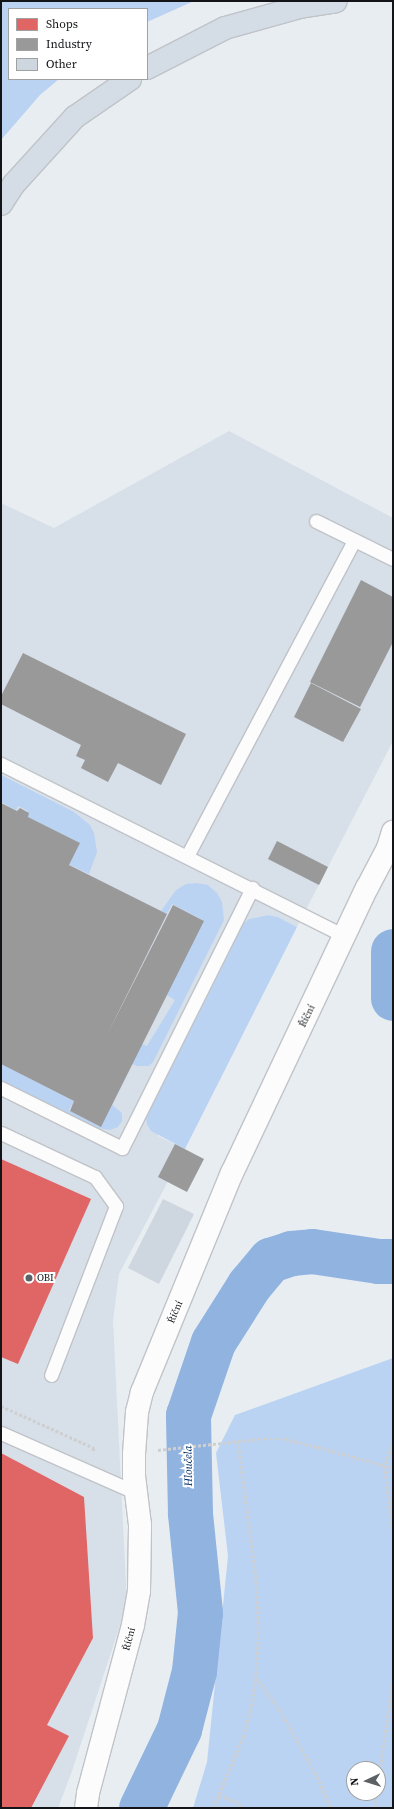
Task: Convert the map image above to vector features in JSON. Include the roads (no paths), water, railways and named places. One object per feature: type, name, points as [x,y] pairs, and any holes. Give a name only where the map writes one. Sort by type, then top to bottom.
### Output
[{"type":"highway","points":[[148,67],[225,28],[300,7],[336,1]]},
{"type":"highway","points":[[1,204],[14,184],[75,117],[129,80]]},
{"type":"street","name":"Říční","points":[[86,1808],[88,1793],[133,1625],[139,1591],[140,1525],[134,1454],[138,1406],[232,1173],[346,936],[367,888],[391,841]]},
{"type":"lane","points":[[316,521],[393,559]]},
{"type":"lane","points":[[187,856],[354,540]]},
{"type":"lane","points":[[1,764],[346,936]]},
{"type":"lane","points":[[1,1088],[122,1148],[252,888]]},
{"type":"lane","points":[[1,1133],[95,1177],[116,1206],[51,1375]]},
{"type":"lane","points":[[1,1433],[90,1474],[137,1493]]},
{"type":"waterway","name":"Hloučela","points":[[393,951],[393,998]]},
{"type":"waterway","name":"Hloučela","points":[[141,1808],[179,1729],[194,1671],[200,1612],[190,1513],[188,1415],[213,1342],[249,1285],[270,1260],[291,1253],[312,1251],[378,1261],[393,1261]]},
{"type":"place","name":"OBI","points":[[29,1278]]}]
